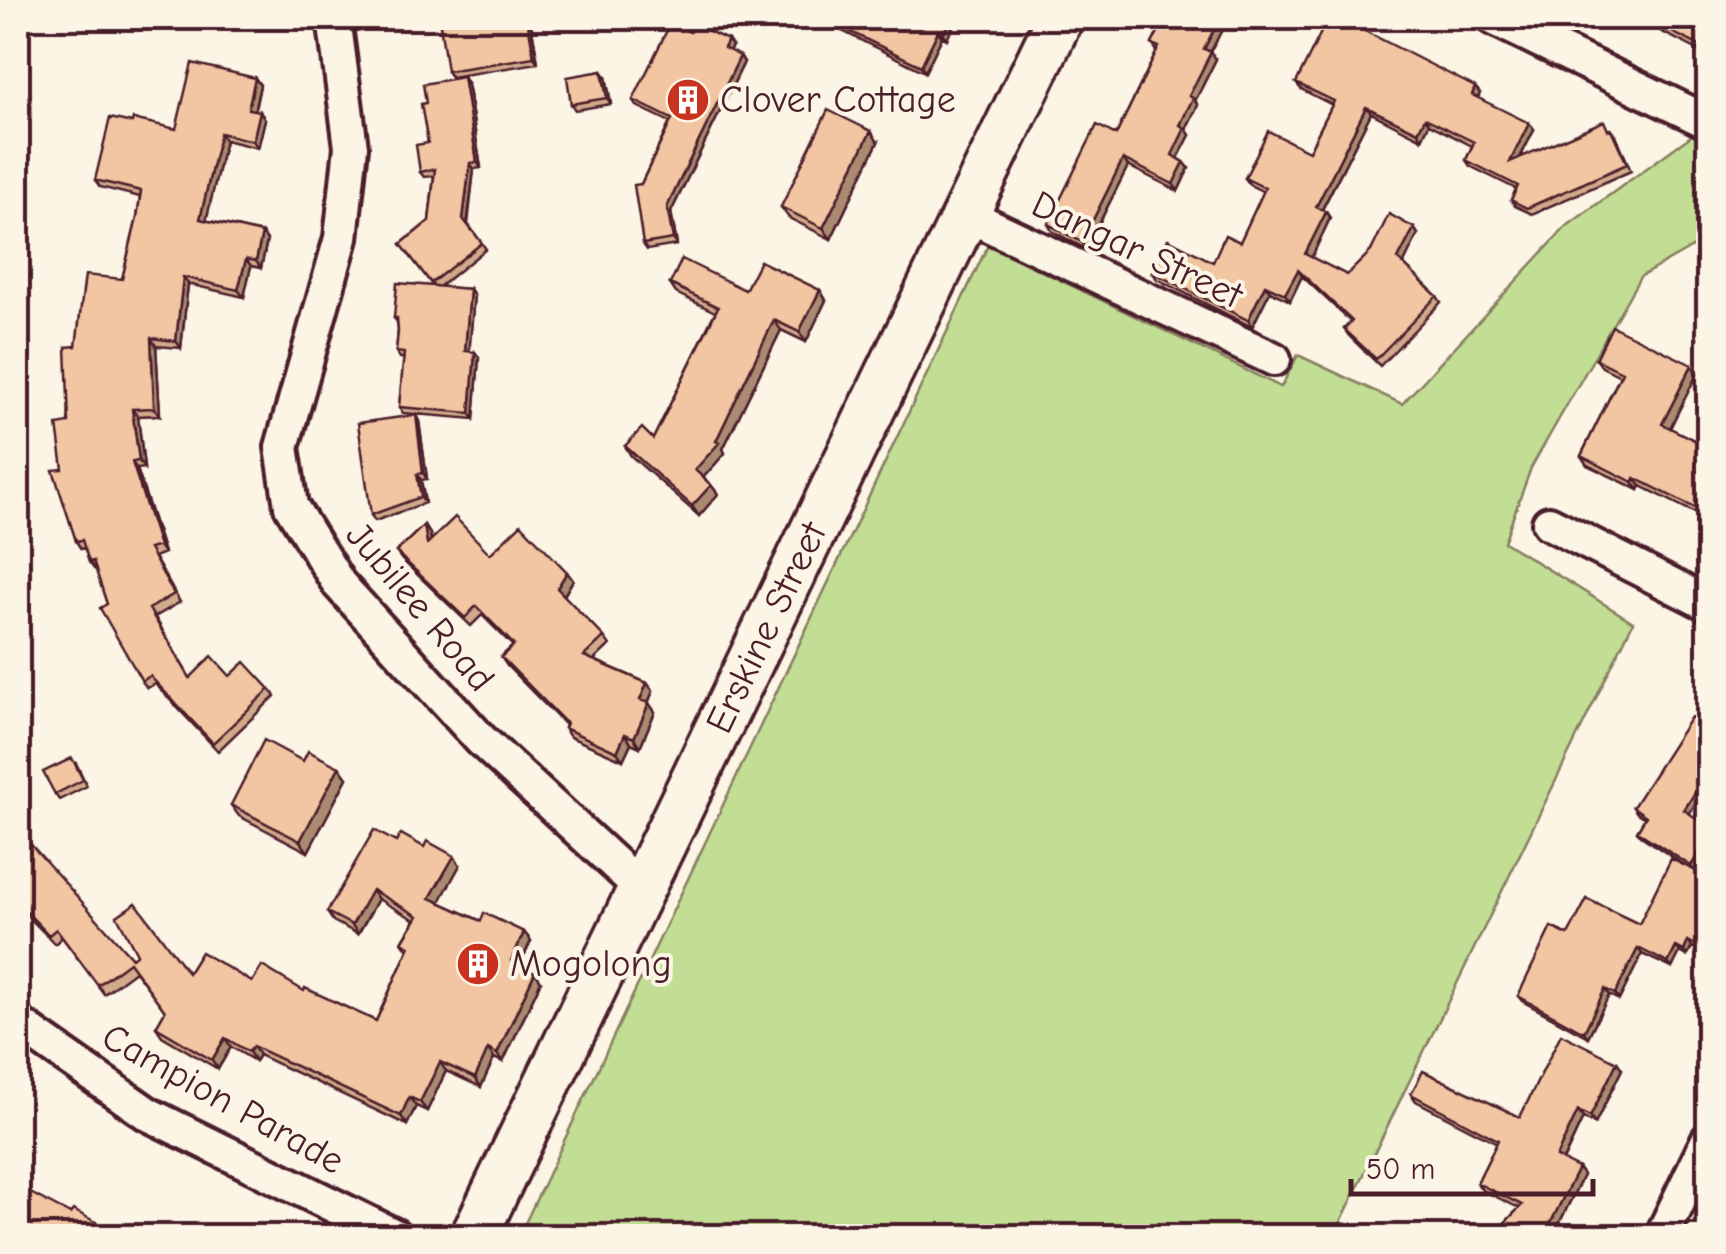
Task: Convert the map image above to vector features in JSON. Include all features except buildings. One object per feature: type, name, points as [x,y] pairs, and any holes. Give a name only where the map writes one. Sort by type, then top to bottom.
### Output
[{"type":"street","name":"Jubilee Road","points":[[334,18],[350,147],[340,238],[282,447],[291,506],[339,584],[481,740],[641,888]]},
{"type":"street","name":"Erskine Street","points":[[474,1236],[1060,18]]},
{"type":"street","points":[[1492,18],[1708,122]]},
{"type":"street","name":"Dangar Street","points":[[965,214],[1274,359]]},
{"type":"street","points":[[1549,523],[1708,604]]},
{"type":"street","name":"Campion Parade","points":[[18,1023],[148,1114],[395,1236]]},
{"type":"street","points":[[1662,1236],[1708,1140]]},
{"type":"green space","points":[[1695,133],[1708,142],[1708,238],[1640,277],[1531,468],[1504,542],[1633,622],[1334,1236],[519,1236],[988,245],[1281,387],[1298,355],[1402,404],[1567,226]]},
{"type":"place","name":"Clover Cottage","points":[[688,100]]},
{"type":"place","name":"Mogolong","points":[[478,964]]}]
